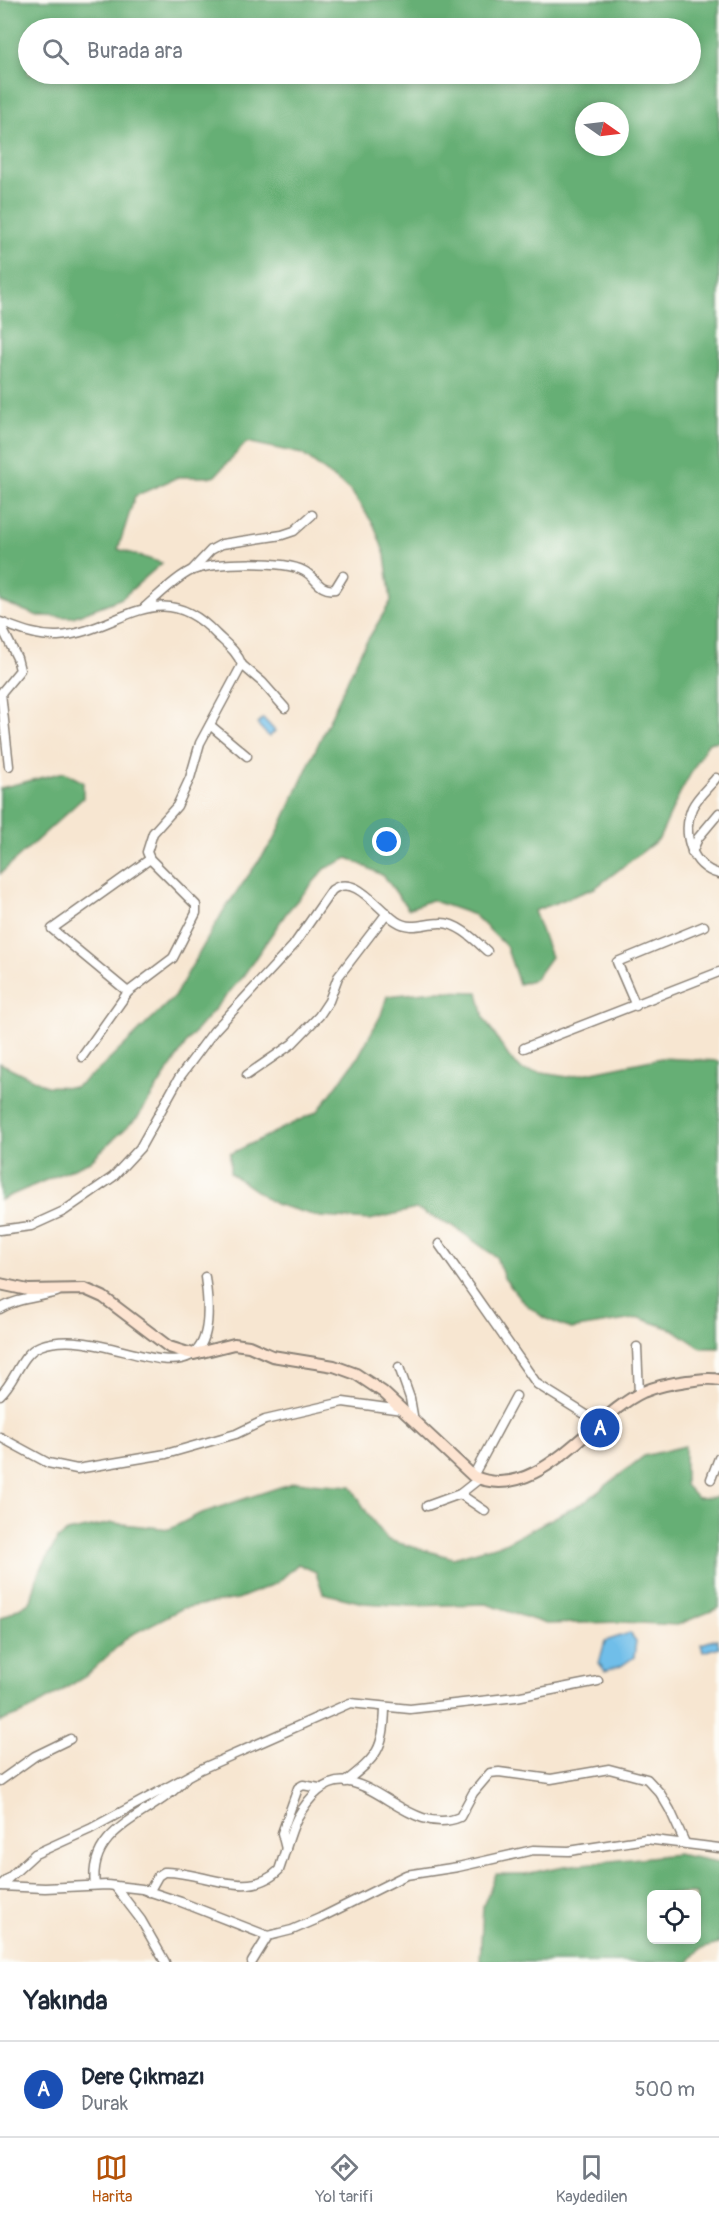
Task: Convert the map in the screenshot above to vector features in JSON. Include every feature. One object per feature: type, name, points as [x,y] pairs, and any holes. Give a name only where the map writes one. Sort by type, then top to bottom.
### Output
[{"type":"street","points":[[0,623],[37,635],[58,636],[82,632],[145,607],[192,570],[211,550],[222,544],[282,535],[294,531],[312,515]]},
{"type":"street","points":[[192,570],[249,563],[280,564],[306,571],[320,586],[329,590],[335,589],[343,576]]},
{"type":"street","points":[[145,607],[173,606],[205,622],[238,654],[242,665],[262,682],[285,708]]},
{"type":"street","points":[[0,623],[17,658],[20,670],[1,693],[9,766]]},
{"type":"street","points":[[82,1057],[128,992],[172,958],[196,913],[196,905],[150,859],[147,852],[153,833],[177,806],[190,778],[200,743],[242,665]]},
{"type":"street","points":[[210,725],[248,756]]},
{"type":"street","points":[[716,778],[693,806],[688,825],[688,843],[692,852],[706,868],[719,874]]},
{"type":"street","points":[[692,852],[698,838],[719,813]]},
{"type":"street","points":[[128,992],[52,929],[150,859]]},
{"type":"street","points":[[0,1230],[31,1226],[64,1211],[113,1177],[140,1148],[179,1078],[214,1031],[293,946],[332,890],[341,884],[348,884],[397,922],[412,928],[440,923],[451,924],[487,951]]},
{"type":"street","points":[[247,1075],[292,1044],[319,1016],[329,1001],[338,977],[387,913]]},
{"type":"street","points":[[636,1006],[617,962],[704,926]]},
{"type":"street","points":[[524,1048],[719,972]]},
{"type":"street","points":[[439,1244],[537,1384],[599,1423]]},
{"type":"street","points":[[0,1395],[30,1351],[45,1345],[92,1342],[166,1361],[182,1362],[194,1354],[203,1342],[207,1323],[205,1277]]},
{"type":"street","points":[[0,1284],[28,1290],[85,1289],[103,1297],[170,1347],[194,1354],[234,1344],[249,1346],[272,1356],[334,1366],[356,1374],[383,1392],[476,1477],[485,1482],[507,1481],[538,1473],[599,1423],[639,1394],[669,1383],[709,1378],[719,1380]]},
{"type":"street","points":[[0,1309],[16,1301],[39,1298],[66,1289]]},
{"type":"street","points":[[637,1347],[639,1394]]},
{"type":"street","points":[[399,1367],[410,1398],[414,1421]]},
{"type":"street","points":[[427,1506],[460,1494],[476,1477],[516,1396]]},
{"type":"street","points":[[0,1437],[48,1463],[77,1469],[166,1454],[236,1434],[265,1420],[344,1402],[403,1410]]},
{"type":"street","points":[[711,1479],[719,1458]]},
{"type":"street","points":[[460,1494],[485,1511]]},
{"type":"street","points":[[0,1886],[35,1854],[90,1829],[187,1776],[350,1703],[410,1709],[516,1696],[598,1681]]},
{"type":"street","points":[[345,1782],[380,1750],[385,1708]]},
{"type":"street","points":[[0,1780],[35,1756],[70,1739]]},
{"type":"street","points":[[286,1849],[282,1833],[298,1788],[303,1785],[319,1788],[345,1782],[358,1783],[422,1819],[443,1822],[460,1817],[473,1792],[490,1773],[499,1772],[551,1779],[609,1769],[647,1779],[660,1792],[685,1843]]},
{"type":"street","points":[[95,1885],[94,1870],[101,1848],[134,1816],[176,1791],[187,1776]]},
{"type":"street","points":[[149,1892],[158,1876],[164,1872],[250,1885],[274,1875],[297,1819],[319,1788]]},
{"type":"street","points":[[0,1886],[45,1888],[95,1885],[149,1892],[268,1936],[292,1930],[320,1918],[406,1875],[458,1867],[533,1850],[569,1851],[646,1839],[719,1848]]},
{"type":"street","points":[[115,1886],[141,1920],[165,1962]]},
{"type":"street","points":[[252,1962],[268,1936]]},
{"type":"green space","points":[[0,0],[719,0],[719,741],[708,743],[680,793],[659,839],[595,888],[534,911],[551,957],[535,979],[519,984],[506,946],[474,915],[431,900],[408,909],[384,876],[348,858],[326,868],[287,912],[243,976],[189,1039],[138,1117],[90,1161],[0,1200],[0,1063],[47,1086],[75,1087],[102,1067],[174,997],[224,910],[275,838],[361,651],[391,601],[385,555],[374,525],[351,491],[302,454],[247,442],[214,477],[178,477],[135,496],[118,549],[162,563],[122,598],[73,617],[38,616],[0,601]]},
{"type":"green space","points":[[64,772],[83,782],[83,798],[0,874],[0,788]]},
{"type":"green space","points":[[435,991],[478,992],[484,1018],[509,1057],[522,1070],[568,1077],[661,1058],[719,1061],[719,1348],[701,1348],[674,1330],[640,1318],[571,1329],[544,1318],[523,1302],[504,1278],[496,1257],[453,1226],[416,1209],[370,1220],[320,1217],[275,1204],[230,1173],[230,1154],[318,1111],[358,1057],[381,1015],[387,996]]},
{"type":"green space","points":[[685,1446],[685,1485],[697,1498],[719,1497],[719,1608],[677,1625],[621,1622],[546,1624],[486,1604],[410,1606],[363,1603],[323,1593],[316,1572],[298,1564],[277,1583],[238,1599],[183,1608],[129,1636],[86,1676],[28,1711],[0,1722],[0,1619],[31,1601],[38,1574],[57,1540],[67,1532],[112,1523],[170,1529],[199,1514],[295,1482],[351,1486],[369,1516],[388,1540],[453,1558],[505,1543],[586,1501],[644,1456]]},
{"type":"green space","points":[[677,1854],[719,1862],[719,1944],[700,1949],[689,1962],[480,1962],[483,1906],[496,1874],[525,1874],[564,1866]]},
{"type":"water","points":[[263,718],[275,731],[269,737],[257,724]]},
{"type":"water","points":[[630,1633],[636,1641],[634,1657],[621,1666],[605,1671],[599,1663],[605,1641]]},
{"type":"water","points":[[717,1639],[719,1647],[703,1652],[701,1644]]},
{"type":"place","name":"Dere Çıkmazı","points":[[600,1428]]}]
